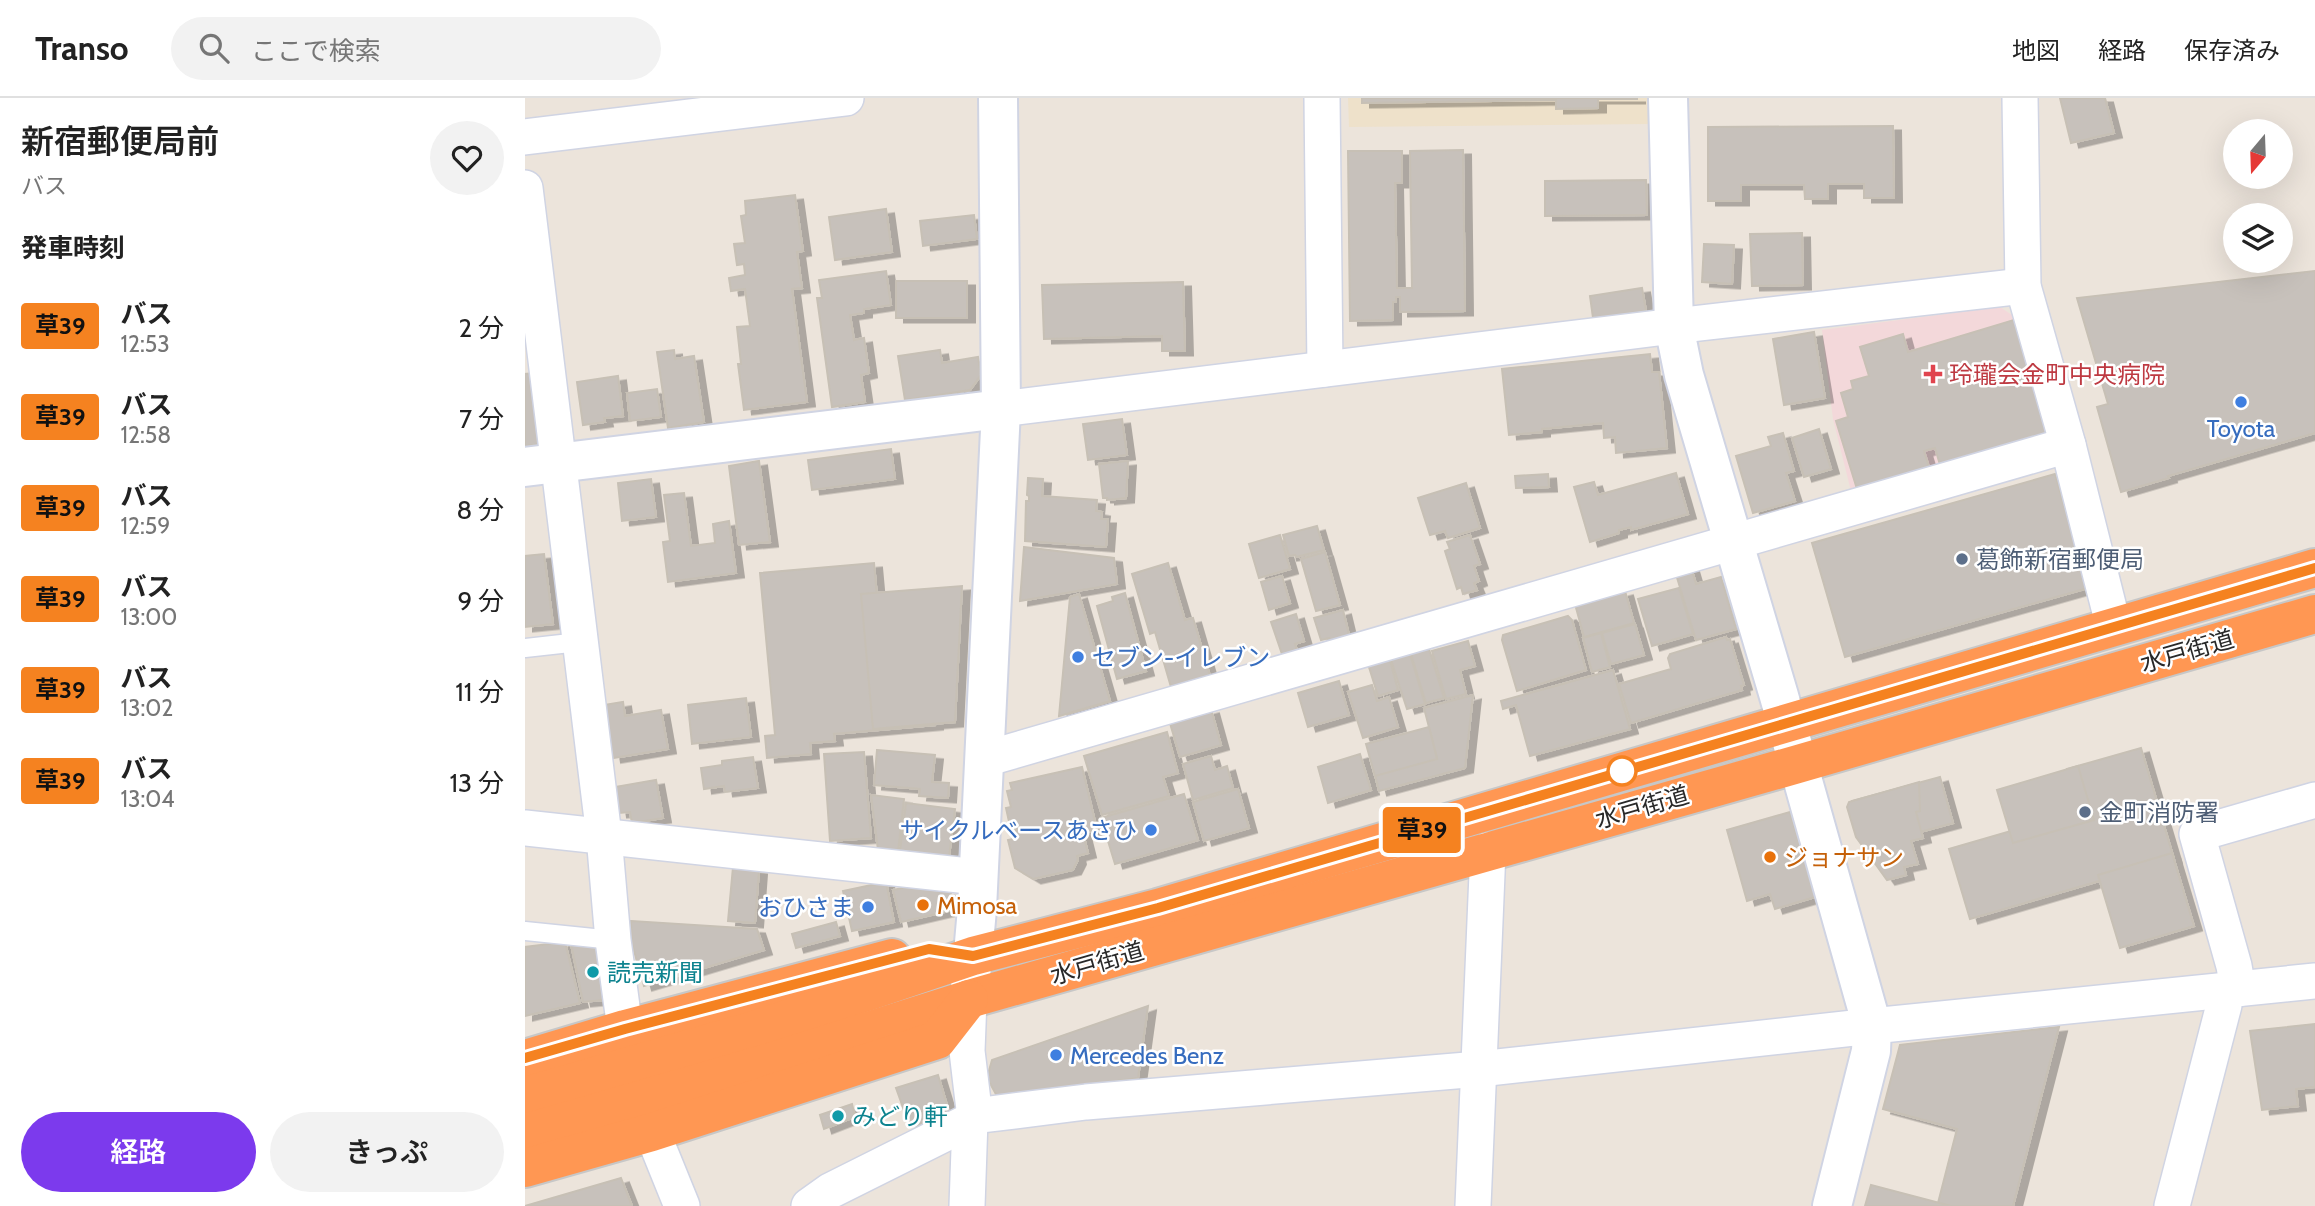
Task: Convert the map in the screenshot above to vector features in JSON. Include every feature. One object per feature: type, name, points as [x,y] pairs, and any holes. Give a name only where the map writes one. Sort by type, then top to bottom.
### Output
[{"type":"highway","name":"水戸街道","points":[[525,1096],[757,1029],[973,956],[1158,908],[2315,568]]},
{"type":"highway","name":"水戸街道","points":[[525,1133],[762,1064],[969,999],[2315,614]]},
{"type":"highway","name":"水戸街道","points":[[525,1059],[625,1029],[929,949],[973,956]]},
{"type":"highway","points":[[525,1168],[652,1132],[937,1040],[969,999]]},
{"type":"street","points":[[525,138],[846,98]]},
{"type":"street","points":[[967,1206],[972,1119],[967,1051],[969,999],[985,759],[1001,410],[998,98]]},
{"type":"street","points":[[1322,98],[1325,369]]},
{"type":"street","points":[[1668,98],[1674,326],[1684,375],[1872,1026],[1871,1051],[1832,1206]]},
{"type":"street","points":[[2019,98],[2023,286],[2068,445],[2114,628]]},
{"type":"street","points":[[525,188],[541,465],[579,642],[625,1029]]},
{"type":"street","points":[[541,465],[1674,326],[2023,286]]},
{"type":"street","points":[[985,759],[2068,445]]},
{"type":"street","points":[[2172,1206],[2230,990],[2234,966],[2197,834],[2315,800]]},
{"type":"street","points":[[525,828],[978,877]]},
{"type":"street","points":[[1473,1206],[1488,850]]},
{"type":"street","points":[[809,1206],[830,1191],[982,1115],[1086,1102],[1479,1069],[2315,981]]},
{"type":"street","points":[[652,1132],[682,1206]]},
{"type":"lane","points":[[525,648],[579,642]]},
{"type":"lane","points":[[525,931],[613,940]]},
{"type":"shaded area","points":[[1348,98],[1650,98],[1650,124],[1349,127]]},
{"type":"shaded area","name":"玲瓏会金町中央病院","points":[[2000,307],[2024,323],[2057,440],[1852,495],[1833,419],[1822,330]]},
{"type":"building","points":[[1362,98],[1637,99],[1598,99],[1598,108],[1556,109],[1556,100],[1362,103]]},
{"type":"building","points":[[2060,98],[2105,98],[2114,133],[2071,143]]},
{"type":"building","points":[[1893,126],[1894,198],[1864,198],[1864,184],[1828,184],[1828,199],[1805,199],[1804,185],[1741,185],[1741,201],[1708,201],[1708,127]]},
{"type":"building","points":[[1463,150],[1465,311],[1400,312],[1400,297],[1396,297],[1396,302],[1393,302],[1393,320],[1350,321],[1348,151],[1402,151],[1402,183],[1395,183],[1397,288],[1412,288],[1410,151]]},
{"type":"building","points":[[1646,180],[1647,215],[1545,216],[1545,181]]},
{"type":"building","points":[[795,195],[803,251],[797,252],[802,288],[792,289],[807,402],[744,410],[738,364],[741,364],[737,327],[750,326],[745,289],[731,291],[729,278],[745,275],[744,264],[737,265],[734,244],[745,243],[741,216],[746,215],[745,201]]},
{"type":"building","points":[[886,209],[892,252],[835,260],[829,217]]},
{"type":"building","points":[[974,215],[977,239],[923,246],[920,221]]},
{"type":"building","points":[[1802,233],[1803,285],[1752,286],[1750,234]]},
{"type":"building","points":[[1704,244],[1734,245],[1732,284],[1702,282]]},
{"type":"building","points":[[886,271],[891,305],[864,309],[864,313],[850,315],[854,340],[864,338],[869,373],[861,375],[865,402],[832,407],[817,298],[822,298],[819,280]]},
{"type":"building","points":[[2315,271],[2315,433],[2121,492],[2097,407],[2108,404],[2077,298]]},
{"type":"building","points":[[896,281],[967,281],[967,318],[896,318]]},
{"type":"building","points":[[1183,282],[1185,351],[1162,351],[1162,336],[1044,339],[1042,285]]},
{"type":"building","points":[[1642,288],[1646,311],[1593,318],[1590,296]]},
{"type":"building","name":"玲瓏会金町中央病院","points":[[2014,320],[2050,435],[1941,468],[1935,448],[1924,451],[1929,467],[1857,489],[1836,421],[1848,417],[1841,393],[1853,389],[1851,381],[1869,376],[1860,347],[1903,334],[1908,352]]},
{"type":"building","points":[[1814,332],[1825,398],[1784,405],[1773,339]]},
{"type":"building","points":[[674,350],[675,359],[694,356],[704,422],[668,428],[657,352]]},
{"type":"building","points":[[940,350],[942,363],[978,357],[981,375],[970,390],[905,400],[898,356]]},
{"type":"building","points":[[1650,354],[1652,372],[1659,372],[1667,448],[1616,453],[1615,437],[1604,438],[1603,423],[1509,435],[1502,369]]},
{"type":"building","points":[[534,373],[542,444],[525,446],[525,374]]},
{"type":"building","points":[[618,376],[623,416],[604,418],[605,422],[583,425],[577,382]]},
{"type":"building","points":[[657,389],[661,417],[630,421],[627,393]]},
{"type":"building","points":[[1122,419],[1127,455],[1088,460],[1083,424]]},
{"type":"building","points":[[1819,429],[1831,469],[1804,477],[1792,438]]},
{"type":"building","points":[[1783,433],[1794,471],[1786,473],[1795,501],[1753,513],[1736,456],[1771,446],[1768,437]]},
{"type":"building","points":[[891,449],[895,479],[812,490],[808,460]]},
{"type":"building","points":[[759,461],[770,542],[739,545],[729,466]]},
{"type":"building","points":[[1128,461],[1126,498],[1103,498],[1099,464]]},
{"type":"building","points":[[1676,473],[1688,514],[1631,530],[1631,527],[1619,530],[1619,533],[1590,542],[1574,487],[1594,482],[1598,495]]},
{"type":"building","points":[[1548,474],[1549,487],[1516,488],[1515,476]]},
{"type":"building","points":[[2055,474],[2088,588],[1845,657],[1812,543]]},
{"type":"building","points":[[1028,478],[1043,479],[1042,496],[1097,500],[1096,511],[1102,512],[1101,519],[1108,519],[1106,547],[1025,541]]},
{"type":"building","points":[[651,479],[656,517],[622,521],[618,483]]},
{"type":"building","points":[[1466,483],[1480,528],[1448,538],[1445,531],[1430,535],[1418,498]]},
{"type":"building","points":[[684,493],[691,546],[715,543],[713,524],[729,521],[736,573],[668,582],[663,542],[670,541],[664,495]]},
{"type":"building","points":[[1317,526],[1324,550],[1296,557],[1289,556],[1283,535]]},
{"type":"building","points":[[1280,535],[1290,569],[1259,578],[1249,544]]},
{"type":"building","points":[[1470,535],[1480,564],[1474,566],[1479,581],[1474,583],[1477,590],[1463,594],[1461,587],[1457,589],[1445,551],[1450,549],[1447,542]]},
{"type":"building","points":[[1024,547],[1114,558],[1117,584],[1020,601]]},
{"type":"building","points":[[1325,552],[1340,605],[1316,611],[1301,559]]},
{"type":"building","points":[[544,554],[553,624],[525,627],[525,556]]},
{"type":"building","points":[[874,563],[880,629],[925,625],[935,725],[834,734],[835,741],[810,743],[811,754],[767,758],[765,736],[775,735],[760,573]]},
{"type":"building","points":[[1168,563],[1185,620],[1193,618],[1210,676],[1171,687],[1155,632],[1150,634],[1132,574]]},
{"type":"building","points":[[1691,567],[1696,584],[1721,577],[1736,629],[1696,640],[1675,571]]},
{"type":"building","points":[[1282,576],[1290,603],[1269,610],[1261,582]]},
{"type":"building","points":[[962,586],[955,722],[873,729],[861,594]]},
{"type":"building","points":[[1679,588],[1693,634],[1652,646],[1638,599]]},
{"type":"building","points":[[1625,591],[1634,623],[1584,637],[1575,604]]},
{"type":"building","points":[[1125,593],[1146,671],[1117,679],[1097,606],[1113,601],[1112,597]]},
{"type":"building","points":[[1079,594],[1110,701],[1059,716],[1070,597]]},
{"type":"building","points":[[1343,610],[1350,639],[1331,644],[1329,638],[1321,640],[1314,618]]},
{"type":"building","points":[[1296,614],[1304,641],[1295,644],[1298,653],[1283,657],[1271,622]]},
{"type":"building","points":[[1568,616],[1572,620],[1586,670],[1517,691],[1502,640],[1503,635]]},
{"type":"building","points":[[1635,624],[1644,655],[1611,664],[1602,633]]},
{"type":"building","points":[[1601,633],[1610,667],[1592,672],[1583,638]]},
{"type":"building","points":[[1726,637],[1727,640],[1730,639],[1744,685],[1741,686],[1742,690],[1631,723],[1619,684],[1671,669],[1668,658],[1670,654]]},
{"type":"building","points":[[1468,641],[1475,666],[1460,670],[1466,694],[1446,699],[1432,651]]},
{"type":"building","points":[[1429,649],[1444,698],[1426,703],[1411,654]]},
{"type":"building","points":[[1410,654],[1425,704],[1407,709],[1391,660]]},
{"type":"building","points":[[1389,657],[1398,690],[1378,696],[1368,664]]},
{"type":"building","points":[[1613,670],[1630,729],[1530,756],[1516,705],[1503,709],[1501,701]]},
{"type":"building","points":[[1339,681],[1349,715],[1308,727],[1298,693]]},
{"type":"building","points":[[1372,685],[1377,701],[1389,697],[1398,727],[1363,738],[1348,692]]},
{"type":"building","points":[[1473,695],[1465,768],[1379,791],[1375,775],[1437,758],[1424,708]]},
{"type":"building","points":[[746,698],[751,737],[692,744],[688,705]]},
{"type":"building","points":[[623,702],[625,716],[661,710],[668,749],[613,758],[604,705]]},
{"type":"building","points":[[1211,709],[1221,745],[1180,757],[1169,720]]},
{"type":"building","points":[[1429,727],[1437,759],[1375,776],[1366,744]]},
{"type":"building","points":[[1167,732],[1178,773],[1163,777],[1169,796],[1102,815],[1084,756]]},
{"type":"building","points":[[2141,748],[2174,859],[1970,919],[1949,849],[2080,811],[2067,769]]},
{"type":"building","points":[[877,750],[935,755],[932,782],[949,783],[948,798],[919,796],[920,789],[874,785]]},
{"type":"building","points":[[864,752],[871,838],[830,841],[824,754]]},
{"type":"building","points":[[1360,754],[1371,790],[1328,803],[1318,767]]},
{"type":"building","points":[[1211,756],[1215,770],[1227,766],[1233,788],[1193,800],[1183,764]]},
{"type":"building","points":[[753,757],[758,788],[725,792],[724,786],[704,789],[701,768],[722,765],[722,761]]},
{"type":"building","points":[[2078,766],[2094,820],[2013,843],[1997,790]]},
{"type":"building","points":[[1082,767],[1097,830],[1083,833],[1088,853],[1077,856],[1073,870],[1033,879],[1015,868],[1008,840],[1018,838],[1014,825],[1010,826],[1006,808],[1011,807],[1007,791],[1012,790],[1010,783]]},
{"type":"building","points":[[1940,777],[1953,823],[1865,847],[1852,801]]},
{"type":"building","points":[[656,780],[663,818],[632,823],[630,812],[619,813],[615,787]]},
{"type":"building","points":[[1919,782],[1920,811],[1916,812],[1923,838],[1911,841],[1918,864],[1904,867],[1906,875],[1887,880],[1856,837],[1847,807],[1849,802]]},
{"type":"building","points":[[1238,789],[1249,828],[1204,841],[1193,802]]},
{"type":"building","points":[[1184,794],[1198,840],[1115,864],[1101,818]]},
{"type":"building","points":[[871,795],[904,799],[898,852],[878,850]]},
{"type":"building","points":[[906,803],[955,809],[949,857],[900,851]]},
{"type":"building","points":[[1790,812],[1815,897],[1775,909],[1770,894],[1747,901],[1727,830]]},
{"type":"building","points":[[2172,853],[2194,926],[2120,948],[2098,875]]},
{"type":"building","points":[[733,867],[759,870],[755,923],[728,921]]},
{"type":"building","points":[[886,882],[894,922],[852,931],[843,891]]},
{"type":"building","points":[[911,886],[951,892],[949,911],[901,922],[893,890]]},
{"type":"building","points":[[631,921],[757,929],[764,950],[644,986],[632,944]]},
{"type":"building","points":[[836,922],[840,936],[796,948],[792,934]]},
{"type":"building","points":[[565,942],[580,1003],[525,1016],[525,947]]},
{"type":"building","name":"読売新聞","points":[[571,944],[606,946],[613,999],[583,1002]]},
{"type":"building","points":[[1148,1006],[1138,1078],[998,1098],[987,1078],[992,1060]]},
{"type":"building","points":[[2315,1024],[2315,1087],[2296,1089],[2298,1106],[2262,1110],[2250,1031]]},
{"type":"building","points":[[2059,1027],[2013,1206],[1948,1206],[1938,1203],[1957,1129],[1883,1109],[1900,1045]]},
{"type":"building","points":[[938,1075],[950,1115],[910,1127],[896,1088]]},
{"type":"building","name":"みどり軒","points":[[852,1104],[855,1117],[824,1129],[820,1115]]},
{"type":"building","points":[[621,1178],[632,1206],[525,1206]]},
{"type":"building","points":[[1871,1185],[1951,1206],[1865,1206]]},
{"type":"bus line","name":"草39","points":[[525,1058],[929,949],[973,956],[1158,908],[2315,568]]},
{"type":"place","name":"玲瓏会金町中央病院","points":[[1933,374]]},
{"type":"place","name":"Toyota","points":[[2241,402]]},
{"type":"place","name":"葛飾新宿郵便局","points":[[1962,559]]},
{"type":"place","name":"セブン-イレブン","points":[[1078,657]]},
{"type":"place","name":"金町消防署","points":[[2085,812]]},
{"type":"place","name":"サイクルベースあさひ","points":[[1151,830]]},
{"type":"place","name":"ジョナサン","points":[[1770,857]]},
{"type":"place","name":"Mimosa","points":[[923,905]]},
{"type":"place","name":"おひさま","points":[[868,907]]},
{"type":"place","name":"読売新聞","points":[[593,972]]},
{"type":"place","name":"Mercedes Benz","points":[[1056,1055]]},
{"type":"place","name":"みどり軒","points":[[838,1116]]}]
